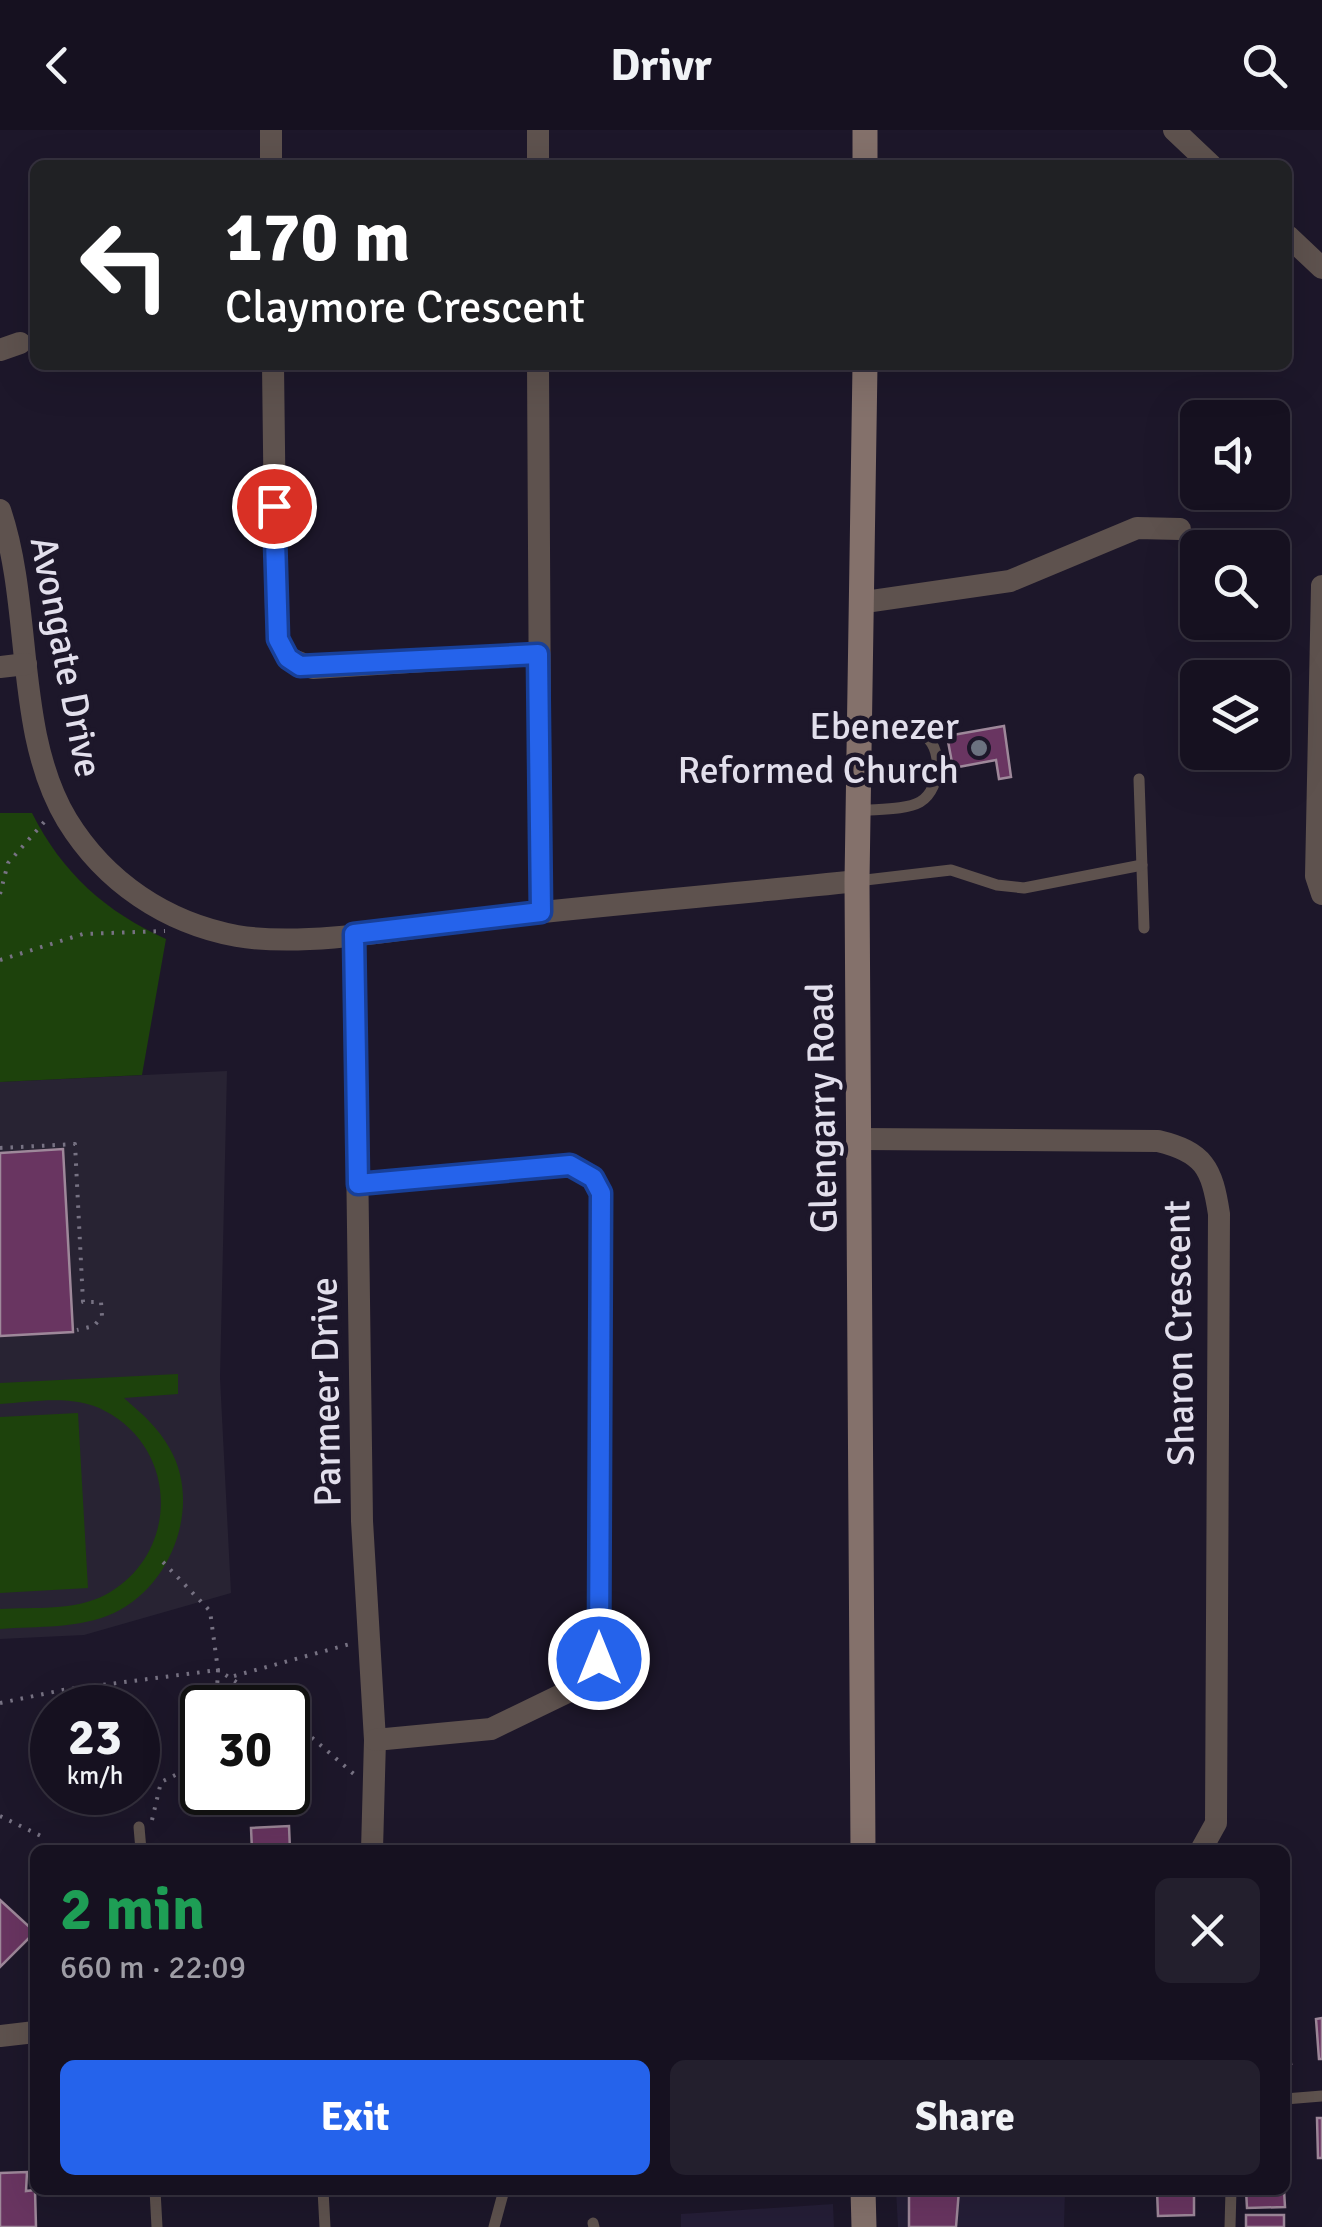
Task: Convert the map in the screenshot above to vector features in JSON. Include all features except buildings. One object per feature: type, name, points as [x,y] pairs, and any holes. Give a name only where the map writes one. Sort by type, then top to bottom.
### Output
[{"type":"street","points":[[271,130],[271,160]]},
{"type":"street","points":[[538,130],[538,160]]},
{"type":"street","points":[[865,130],[865,160]]},
{"type":"street","points":[[1174,130],[1207,160]]},
{"type":"street","points":[[1292,240],[1322,268]]},
{"type":"street","points":[[273,370],[276,612],[278,639],[288,658],[313,668],[538,654]]},
{"type":"street","points":[[538,370],[541,912]]},
{"type":"street","name":"Glengarry Road","points":[[862,1845],[857,881],[865,370]]},
{"type":"street","name":"Avongate Drive","points":[[0,510],[16,555],[26,664],[41,746],[62,810],[93,855],[133,894],[180,919],[262,938],[354,934],[857,881]]},
{"type":"street","points":[[864,602],[1010,581],[1137,528],[1180,529]]},
{"type":"street","points":[[1322,586],[1316,876],[1322,894]]},
{"type":"street","points":[[0,666],[26,664]]},
{"type":"street","name":"Parmeer Drive","points":[[354,934],[367,1640],[375,1740],[372,1845]]},
{"type":"street","name":"Sharon Crescent","points":[[861,1139],[1158,1141],[1195,1152],[1206,1168],[1218,1214],[1216,1823],[1204,1845]]},
{"type":"street","points":[[358,1184],[570,1165],[593,1178],[601,1193],[599,1659],[586,1683],[492,1729],[375,1740]]},
{"type":"street","points":[[0,2036],[30,2033]]},
{"type":"street","points":[[862,2195],[864,2227]]},
{"type":"lane","points":[[859,811],[920,803],[932,790],[939,763],[930,740],[915,731],[861,738]]},
{"type":"lane","points":[[1139,780],[1144,928]]},
{"type":"lane","points":[[857,881],[951,870],[997,885],[1024,888],[1142,865]]},
{"type":"lane","points":[[139,1828],[141,1845]]},
{"type":"lane","points":[[1290,2099],[1322,2096]]},
{"type":"lane","points":[[156,2195],[156,2227]]},
{"type":"lane","points":[[323,2195],[325,2227]]},
{"type":"lane","points":[[494,2227],[503,2195]]},
{"type":"lane","points":[[1230,2195],[1230,2227]]},
{"type":"path","points":[[0,894],[8,863],[22,844],[39,824],[62,810]]},
{"type":"path","points":[[0,960],[83,934],[161,935],[180,919]]},
{"type":"path","points":[[0,1148],[75,1144],[84,1302],[102,1302],[98,1322],[77,1330]]},
{"type":"path","points":[[162,1562],[210,1611],[217,1685]]},
{"type":"path","points":[[234,1676],[367,1640]]},
{"type":"path","points":[[0,1703],[63,1690],[218,1670],[246,1685]]},
{"type":"path","points":[[310,1737],[350,1774],[374,1778]]},
{"type":"path","points":[[152,1820],[160,1782],[180,1772]]},
{"type":"path","points":[[0,1816],[40,1836]]},
{"type":"shaded area","points":[[227,1071],[220,1378],[231,1593],[84,1635],[0,1639],[0,1082]]},
{"type":"shaded area","points":[[896,2195],[1065,2195],[1064,2227],[898,2227]]},
{"type":"shaded area","points":[[833,2204],[834,2227],[681,2227],[681,2214]]},
{"type":"green space","points":[[0,813],[32,813],[57,854],[88,888],[124,916],[166,939],[142,1075],[0,1082]]},
{"type":"green space","points":[[178,1374],[178,1394],[124,1398],[160,1434],[179,1471],[182,1518],[166,1564],[152,1584],[114,1613],[73,1624],[0,1629],[0,1609],[81,1604],[105,1595],[129,1577],[147,1555],[157,1530],[161,1503],[157,1476],[147,1451],[130,1429],[105,1411],[80,1402],[0,1404],[0,1383]]},
{"type":"green space","points":[[78,1413],[88,1588],[0,1593],[0,1417]]},
{"type":"place","name":"Ebenezer Reformed Church","points":[[979,748]]},
{"type":"route","points":[[274,506],[278,639],[288,658],[300,666],[538,654],[541,912],[354,934],[358,1184],[570,1165],[593,1178],[601,1193],[599,1659]]}]
